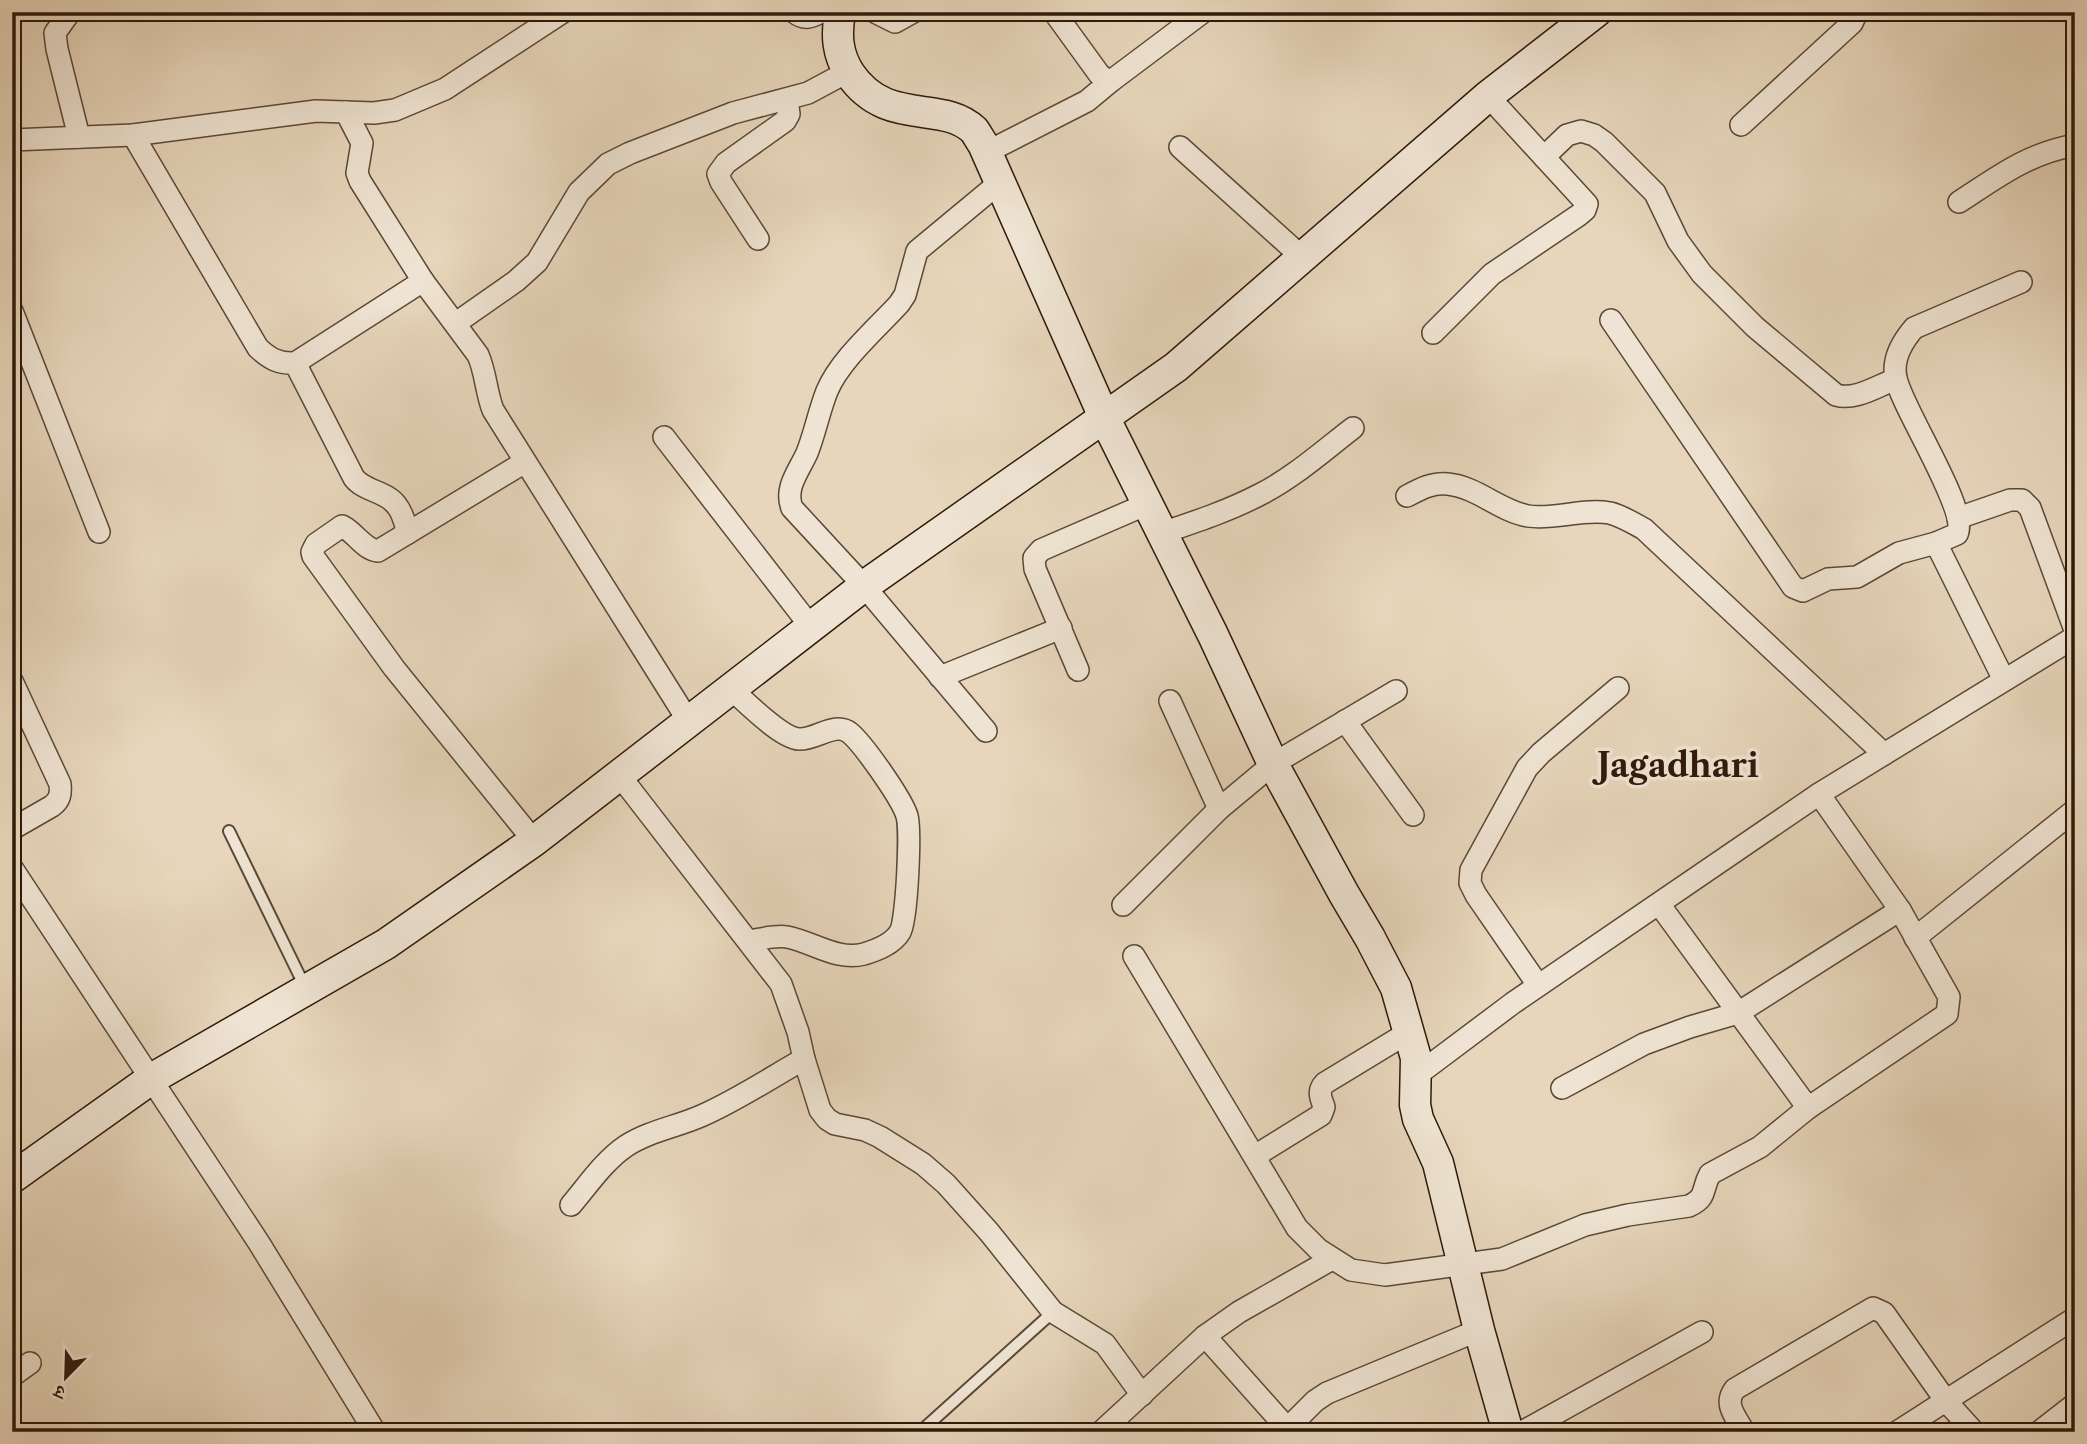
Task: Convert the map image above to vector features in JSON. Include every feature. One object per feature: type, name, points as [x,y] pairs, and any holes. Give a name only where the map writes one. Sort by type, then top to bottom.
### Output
[{"type":"street","points":[[70,12],[55,33],[79,137]]},
{"type":"street","points":[[12,139],[133,135],[316,111],[395,110],[445,89],[535,19],[563,12]]},
{"type":"street","points":[[794,12],[809,18],[821,12]]},
{"type":"street","points":[[840,12],[837,33],[839,48],[849,71],[872,97],[887,105],[947,117],[973,130],[987,152],[1104,417],[1273,764],[1396,988],[1414,1046],[1417,1074],[1415,1105],[1418,1119],[1438,1163],[1479,1330],[1508,1432]]},
{"type":"street","points":[[875,12],[895,22],[913,12]]},
{"type":"street","points":[[1055,12],[1099,74],[1111,81]]},
{"type":"street","points":[[987,152],[1087,101],[1203,12]]},
{"type":"street","points":[[1741,125],[1852,23],[1857,12]]},
{"type":"street","points":[[12,1178],[150,1079],[386,944],[534,841],[864,586],[1176,367],[1583,16]]},
{"type":"street","points":[[456,323],[516,281],[537,262],[579,192],[608,164],[733,113],[808,93],[849,71]]},
{"type":"street","points":[[1433,333],[1492,274],[1585,211],[1587,204],[1488,96]]},
{"type":"street","points":[[758,239],[720,182],[718,174],[726,163],[785,121],[789,114],[787,100]]},
{"type":"street","points":[[346,112],[362,144],[357,173],[360,181],[423,281],[478,355],[484,369],[492,410],[689,722]]},
{"type":"street","points":[[1544,156],[1567,135],[1581,131],[1604,142],[1655,193],[1678,241],[1711,284],[1755,327],[1836,395],[1852,397],[1896,379]]},
{"type":"street","points":[[133,135],[258,348],[270,359],[284,364],[295,363],[423,281]]},
{"type":"street","points":[[1959,202],[2025,160],[2043,152],[2075,145]]},
{"type":"street","points":[[1180,147],[1303,258]]},
{"type":"street","points":[[986,731],[864,586],[792,508],[788,498],[790,486],[807,453],[833,379],[905,295],[917,251],[999,183]]},
{"type":"street","points":[[1611,320],[1793,587],[1808,590],[1828,579],[1857,577],[1899,553],[1957,534],[1960,524],[1948,491],[1896,379],[1899,351],[1914,328],[2021,282]]},
{"type":"street","points":[[12,311],[99,532]]},
{"type":"street","points":[[295,363],[354,478],[365,488],[389,498],[396,504],[408,533]]},
{"type":"street","points":[[1162,533],[1261,495],[1353,428]]},
{"type":"street","points":[[664,437],[811,627]]},
{"type":"street","points":[[525,462],[378,551],[371,550],[342,526],[316,544],[312,552],[394,668],[534,841]]},
{"type":"street","points":[[1407,496],[1434,483],[1446,483],[1529,516],[1612,513],[1644,529],[1884,754]]},
{"type":"street","points":[[1958,518],[2010,500],[2022,500],[2030,508],[2075,629]]},
{"type":"street","points":[[1079,670],[1035,569],[1034,558],[1041,550],[1147,503]]},
{"type":"street","points":[[1936,543],[2004,681]]},
{"type":"street","points":[[940,677],[1060,628]]},
{"type":"street","points":[[1417,1074],[1538,985],[1819,794],[2075,637]]},
{"type":"street","points":[[12,681],[60,784],[61,793],[58,802],[12,829]]},
{"type":"street","points":[[1538,985],[1476,895],[1470,883],[1471,870],[1527,768],[1618,688]]},
{"type":"street","points":[[731,689],[779,729],[796,739],[839,729],[847,731],[901,802],[909,826],[904,923],[895,939],[863,954],[849,955],[784,937],[750,941]]},
{"type":"street","points":[[1123,905],[1219,808],[1273,764],[1396,691]]},
{"type":"street","points":[[1170,701],[1219,808]]},
{"type":"street","points":[[1345,720],[1413,815]]},
{"type":"street","points":[[620,776],[781,984],[820,1110],[827,1119],[835,1124],[864,1130],[880,1137],[923,1164],[946,1184],[989,1232],[1053,1312],[1105,1344],[1142,1395]]},
{"type":"street","points":[[1134,956],[1297,1228],[1332,1259],[1351,1270],[1385,1275],[1511,1256],[1585,1225],[1628,1214],[1689,1206],[1701,1198],[1710,1174],[1760,1147],[1808,1108],[1947,1013],[1949,997],[1900,910],[1819,794]]},
{"type":"street","points":[[1915,937],[2075,810]]},
{"type":"street","points":[[12,869],[259,1243],[375,1432]]},
{"type":"street","points":[[1659,904],[1808,1108]]},
{"type":"street","points":[[1562,1088],[1644,1044],[1738,1013],[1900,910]]},
{"type":"street","points":[[1255,1156],[1321,1115],[1324,1107],[1320,1095],[1325,1083],[1409,1032]]},
{"type":"street","points":[[571,1205],[610,1159],[627,1146],[658,1130],[681,1124],[718,1108],[804,1059]]},
{"type":"street","points":[[1101,1432],[1205,1336],[1239,1312],[1332,1259]]},
{"type":"street","points":[[1744,1432],[1729,1403],[1729,1396],[1735,1389],[1873,1308],[1884,1313],[1946,1401],[1974,1432]]},
{"type":"street","points":[[1897,1432],[2075,1318]]},
{"type":"street","points":[[1205,1336],[1286,1430],[1315,1401],[1327,1393],[1479,1330]]},
{"type":"street","points":[[1522,1432],[1702,1332]]},
{"type":"street","points":[[12,1376],[30,1363]]},
{"type":"street","points":[[2039,1432],[2075,1404]]},
{"type":"lane","points":[[229,831],[306,989]]},
{"type":"lane","points":[[920,1432],[1053,1312]]},
{"type":"district","name":"Jagadhari","points":[[1678,765]]}]
